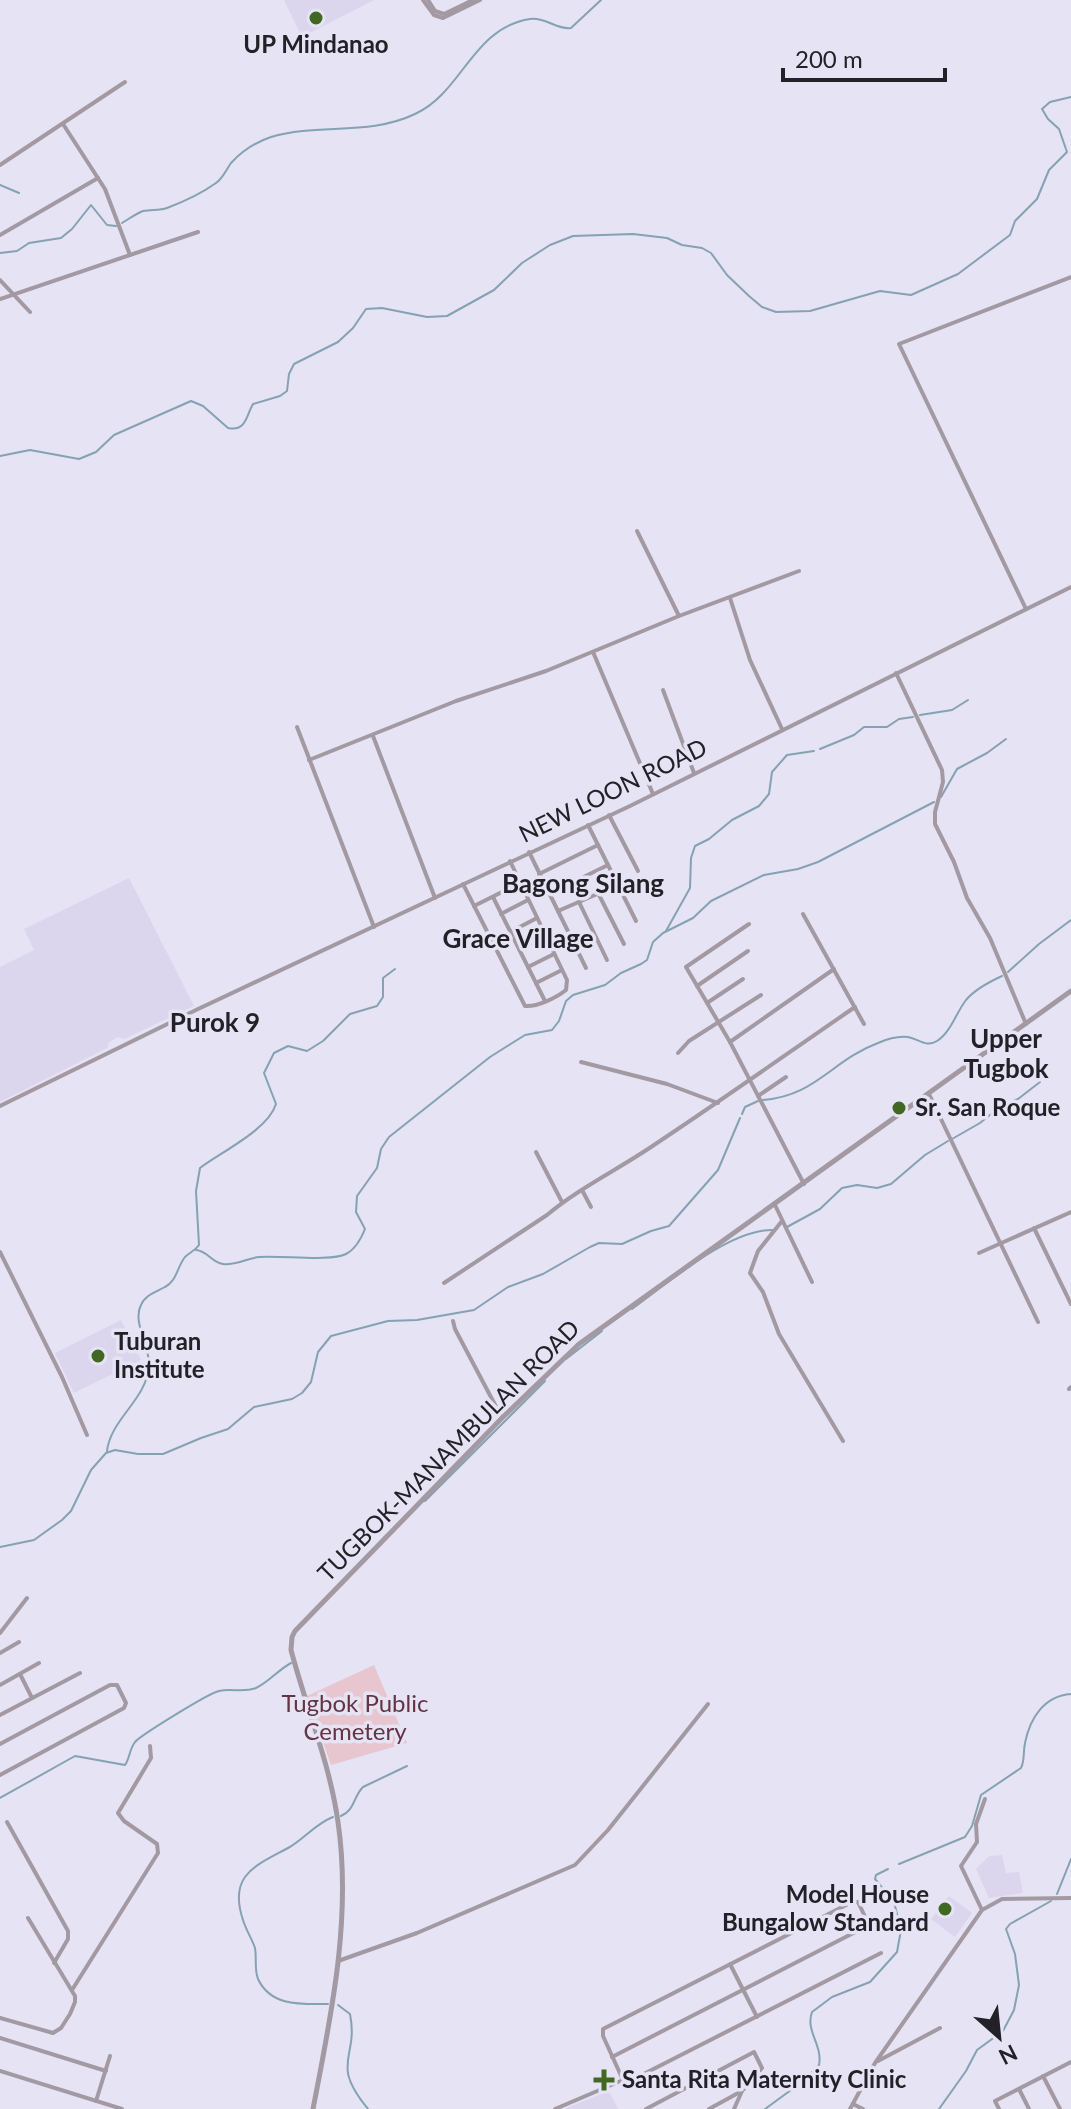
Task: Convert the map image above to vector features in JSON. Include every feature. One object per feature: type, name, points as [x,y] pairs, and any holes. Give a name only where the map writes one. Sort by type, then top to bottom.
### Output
[{"type":"street","points":[[426,0],[435,11],[444,14],[473,0]]},
{"type":"street","points":[[426,0],[431,12],[440,18],[480,0]]},
{"type":"street","points":[[0,165],[125,82]]},
{"type":"street","points":[[63,124],[115,211],[130,255]]},
{"type":"street","points":[[0,235],[98,178]]},
{"type":"street","points":[[0,299],[198,232]]},
{"type":"street","points":[[1026,609],[899,344],[1071,277]]},
{"type":"street","points":[[0,280],[30,312]]},
{"type":"street","points":[[637,531],[679,616]]},
{"type":"street","points":[[309,760],[799,571]]},
{"type":"street","name":"NEW LOON ROAD","points":[[0,1106],[653,794],[1071,587]]},
{"type":"street","points":[[730,598],[746,648],[782,729]]},
{"type":"street","points":[[593,652],[653,794]]},
{"type":"street","points":[[896,673],[942,770],[943,782],[935,824],[967,898],[990,938],[1026,1024]]},
{"type":"street","points":[[663,690],[694,773]]},
{"type":"street","points":[[297,727],[374,927]]},
{"type":"street","points":[[373,736],[435,898]]},
{"type":"street","points":[[609,815],[638,871]]},
{"type":"street","points":[[588,825],[636,921]]},
{"type":"street","points":[[539,874],[598,845]]},
{"type":"street","points":[[529,852],[586,968]]},
{"type":"street","points":[[463,884],[526,1007],[545,1001],[566,990],[568,983],[510,861]]},
{"type":"street","points":[[549,894],[608,865]]},
{"type":"street","points":[[474,906],[520,883]]},
{"type":"street","points":[[558,911],[618,885]]},
{"type":"street","points":[[598,893],[624,944]]},
{"type":"street","points":[[493,897],[545,1001]]},
{"type":"street","points":[[501,914],[529,900]]},
{"type":"street","points":[[579,902],[607,960]]},
{"type":"street","points":[[803,914],[864,1024]]},
{"type":"street","points":[[510,932],[537,918]]},
{"type":"street","points":[[749,924],[686,967],[730,1042],[804,1184]]},
{"type":"street","points":[[519,949],[546,936]]},
{"type":"street","points":[[697,986],[748,951]]},
{"type":"street","points":[[528,967],[555,954]]},
{"type":"street","points":[[730,1042],[834,969]]},
{"type":"street","points":[[536,983],[562,970]]},
{"type":"street","points":[[707,1003],[743,979]]},
{"type":"street","name":"TUGBOK-MANAMBULAN ROAD","points":[[313,2109],[335,1993],[341,1864],[338,1823],[327,1771],[291,1650],[292,1637],[301,1623],[579,1344],[1071,991]]},
{"type":"street","points":[[678,1053],[684,1045],[761,995]]},
{"type":"street","points":[[444,1283],[562,1202],[718,1103],[855,1007]]},
{"type":"street","points":[[581,1062],[691,1091],[718,1103]]},
{"type":"street","points":[[758,1096],[786,1077]]},
{"type":"street","points":[[929,1094],[1038,1322]]},
{"type":"street","points":[[536,1152],[562,1202]]},
{"type":"street","points":[[582,1190],[591,1207]]},
{"type":"street","points":[[775,1205],[812,1282]]},
{"type":"street","points":[[979,1253],[1071,1212]]},
{"type":"street","points":[[782,1221],[764,1242],[750,1273],[763,1292],[779,1334],[843,1441]]},
{"type":"street","points":[[1034,1228],[1071,1304]]},
{"type":"street","points":[[0,1252],[87,1435]]},
{"type":"street","points":[[453,1321],[502,1418]]},
{"type":"street","points":[[0,1633],[27,1598]]},
{"type":"street","points":[[0,1653],[19,1642]]},
{"type":"street","points":[[0,1685],[39,1663]]},
{"type":"street","points":[[0,1715],[80,1673]]},
{"type":"street","points":[[20,1674],[32,1698]]},
{"type":"street","points":[[0,1744],[110,1685],[117,1685],[126,1703],[124,1708],[0,1775]]},
{"type":"street","points":[[338,1961],[417,1933],[575,1865],[608,1830],[708,1704]]},
{"type":"street","points":[[72,1990],[158,1853],[157,1844],[124,1821],[118,1813],[151,1758],[150,1746]]},
{"type":"street","points":[[982,1910],[961,1866],[977,1842],[976,1824],[985,1799]]},
{"type":"street","points":[[7,1822],[68,1931],[68,1939],[54,1963]]},
{"type":"street","points":[[863,2109],[852,2107],[875,2063],[982,1910],[1008,1898],[1071,1898]]},
{"type":"street","points":[[612,2057],[869,1925],[859,1904],[852,1902],[603,2029],[603,2036],[612,2057],[623,2080]]},
{"type":"street","points":[[0,2018],[53,2033],[61,2028],[74,2007],[72,1990],[28,1918]]},
{"type":"street","points":[[555,2109],[623,2080],[630,2081],[881,1953]]},
{"type":"street","points":[[730,1964],[757,2017]]},
{"type":"street","points":[[875,2063],[940,2028]]},
{"type":"street","points":[[0,2038],[106,2071]]},
{"type":"street","points":[[646,2109],[754,2052],[762,2068],[742,2091],[734,2109]]},
{"type":"street","points":[[96,2101],[110,2056]]},
{"type":"street","points":[[999,2109],[995,2101],[1070,2065]]},
{"type":"street","points":[[0,2071],[122,2109]]},
{"type":"street","points":[[1043,2076],[1060,2109]]},
{"type":"street","points":[[1019,2089],[1029,2109]]},
{"type":"street","points":[[709,2109],[742,2091]]},
{"type":"shaded area","name":"UP Mindanao","points":[[284,0],[374,0],[302,37]]},
{"type":"shaded area","points":[[129,878],[194,1006],[124,1039],[118,1037],[109,1042],[107,1048],[0,1102],[0,967],[34,950],[24,929]]},
{"type":"shaded area","name":"Tuburan Institute","points":[[121,1320],[141,1360],[74,1393],[55,1353]]},
{"type":"shaded area","points":[[1002,1855],[1006,1873],[1019,1872],[1023,1893],[989,1898],[976,1869],[989,1856]]},
{"type":"shaded area","points":[[949,1896],[972,1913],[955,1937],[931,1919]]},
{"type":"shaded area","points":[[609,2091],[618,2109],[564,2109]]},
{"type":"green space","name":"Tugbok Public Cemetery","points":[[374,1665],[407,1743],[331,1765],[307,1696]]},
{"type":"waterway","points":[[122,223],[143,211],[167,208],[205,190],[218,181],[240,155],[265,139],[289,133],[380,125],[415,114],[445,91],[481,47],[510,25],[530,19],[571,28],[601,0]]},
{"type":"waterway","points":[[0,456],[30,450],[79,459],[96,452],[114,435],[191,401],[203,406],[228,428],[239,428],[253,404],[287,391],[294,364],[338,342],[366,309],[382,308],[427,317],[447,316],[494,290],[522,263],[550,245],[573,236],[633,234],[667,238],[682,245],[702,248],[711,253],[727,275],[749,296],[762,307],[776,312],[810,311],[880,291],[911,295],[958,274],[1010,235],[1015,221],[1037,199],[1049,170],[1067,152],[1059,129],[1042,109],[1050,102],[1071,97]]},
{"type":"waterway","points":[[0,185],[19,193]]},
{"type":"waterway","points":[[0,253],[17,251],[29,243],[61,238],[91,205],[107,225],[116,226]]},
{"type":"waterway","points":[[920,715],[952,710],[968,700]]},
{"type":"waterway","points":[[820,749],[854,735],[864,727],[887,727],[899,719],[913,717]]},
{"type":"waterway","points":[[941,797],[957,769],[1006,739]]},
{"type":"waterway","points":[[666,931],[690,888],[691,858],[695,846],[732,820],[759,806],[769,794],[772,772],[787,755],[814,751]]},
{"type":"waterway","points":[[196,1250],[227,1264],[259,1257],[329,1258],[350,1252],[365,1229],[356,1212],[357,1196],[377,1168],[381,1149],[389,1137],[490,1057],[525,1035],[552,1030],[566,1001],[573,995],[605,985],[647,960],[653,942],[663,933],[693,918],[711,901],[764,875],[818,862],[934,802]]},
{"type":"waterway","points":[[1008,972],[1071,920]]},
{"type":"waterway","points":[[107,1451],[115,1429],[147,1377],[149,1358],[140,1326],[141,1305],[148,1296],[169,1284],[185,1257],[199,1245],[196,1191],[200,1168],[243,1140],[271,1114],[276,1104],[264,1073],[274,1053],[288,1046],[307,1051],[323,1041],[350,1014],[377,1006],[383,997],[383,978],[395,969]]},
{"type":"waterway","points":[[763,1100],[797,1092],[862,1050],[885,1040],[904,1037],[926,1043],[937,1041],[946,1033],[970,996],[1002,976]]},
{"type":"waterway","points":[[952,1139],[1040,1082]]},
{"type":"waterway","points":[[742,1114],[745,1107],[758,1101]]},
{"type":"waterway","points":[[0,1547],[34,1540],[62,1520],[71,1511],[91,1470],[106,1453],[115,1450],[163,1454],[228,1429],[254,1407],[292,1399],[302,1393],[311,1382],[318,1352],[331,1336],[388,1321],[417,1320],[474,1310],[508,1287],[543,1274],[599,1243],[622,1244],[669,1226],[718,1170],[740,1118]]},
{"type":"waterway","points":[[787,1227],[820,1209],[842,1188],[857,1185],[877,1188],[891,1184],[925,1155],[948,1141]]},
{"type":"waterway","points":[[632,1309],[718,1248],[755,1232],[772,1230]]},
{"type":"waterway","points":[[566,1359],[602,1331]]},
{"type":"waterway","points":[[425,1501],[545,1381]]},
{"type":"waterway","points":[[0,1798],[75,1756],[125,1765],[135,1742],[149,1731],[219,1691],[256,1688],[291,1663]]},
{"type":"waterway","points":[[899,1864],[965,1837],[972,1826],[981,1795],[1021,1768],[1027,1734],[1040,1710],[1053,1699],[1071,1694]]},
{"type":"waterway","points":[[341,1816],[349,1810],[363,1787],[407,1766]]},
{"type":"waterway","points":[[328,2004],[288,2002],[271,1995],[264,1988],[258,1979],[255,1948],[243,1920],[239,1892],[242,1882],[255,1867],[333,1817]]},
{"type":"waterway","points":[[1057,1894],[1071,1859]]},
{"type":"waterway","points":[[765,2109],[806,2079],[819,2065],[819,2051],[810,2019],[812,2012],[832,1997],[870,1982],[897,1952],[901,1930],[894,1902],[875,1879],[876,1875],[888,1869]]},
{"type":"waterway","points":[[939,2109],[977,2050],[1003,2031],[1014,2010],[1019,1985],[1015,1954],[1006,1929],[1051,1901]]},
{"type":"waterway","points":[[338,2005],[350,2014],[350,2081],[368,2109]]},
{"type":"place","name":"UP Mindanao","points":[[316,18]]},
{"type":"place","name":"Sr. San Roque","points":[[899,1108]]},
{"type":"place","name":"Tuburan Institute","points":[[98,1356]]},
{"type":"place","name":"Model House Bungalow Standard","points":[[945,1909]]},
{"type":"place","name":"Santa Rita Maternity Clinic","points":[[604,2080]]},
{"type":"district","name":"Bagong Silang","points":[[583,884]]},
{"type":"district","name":"Grace Village","points":[[518,939]]},
{"type":"district","name":"Purok 9","points":[[215,1023]]},
{"type":"district","name":"Upper Tugbok","points":[[1006,1054]]}]
